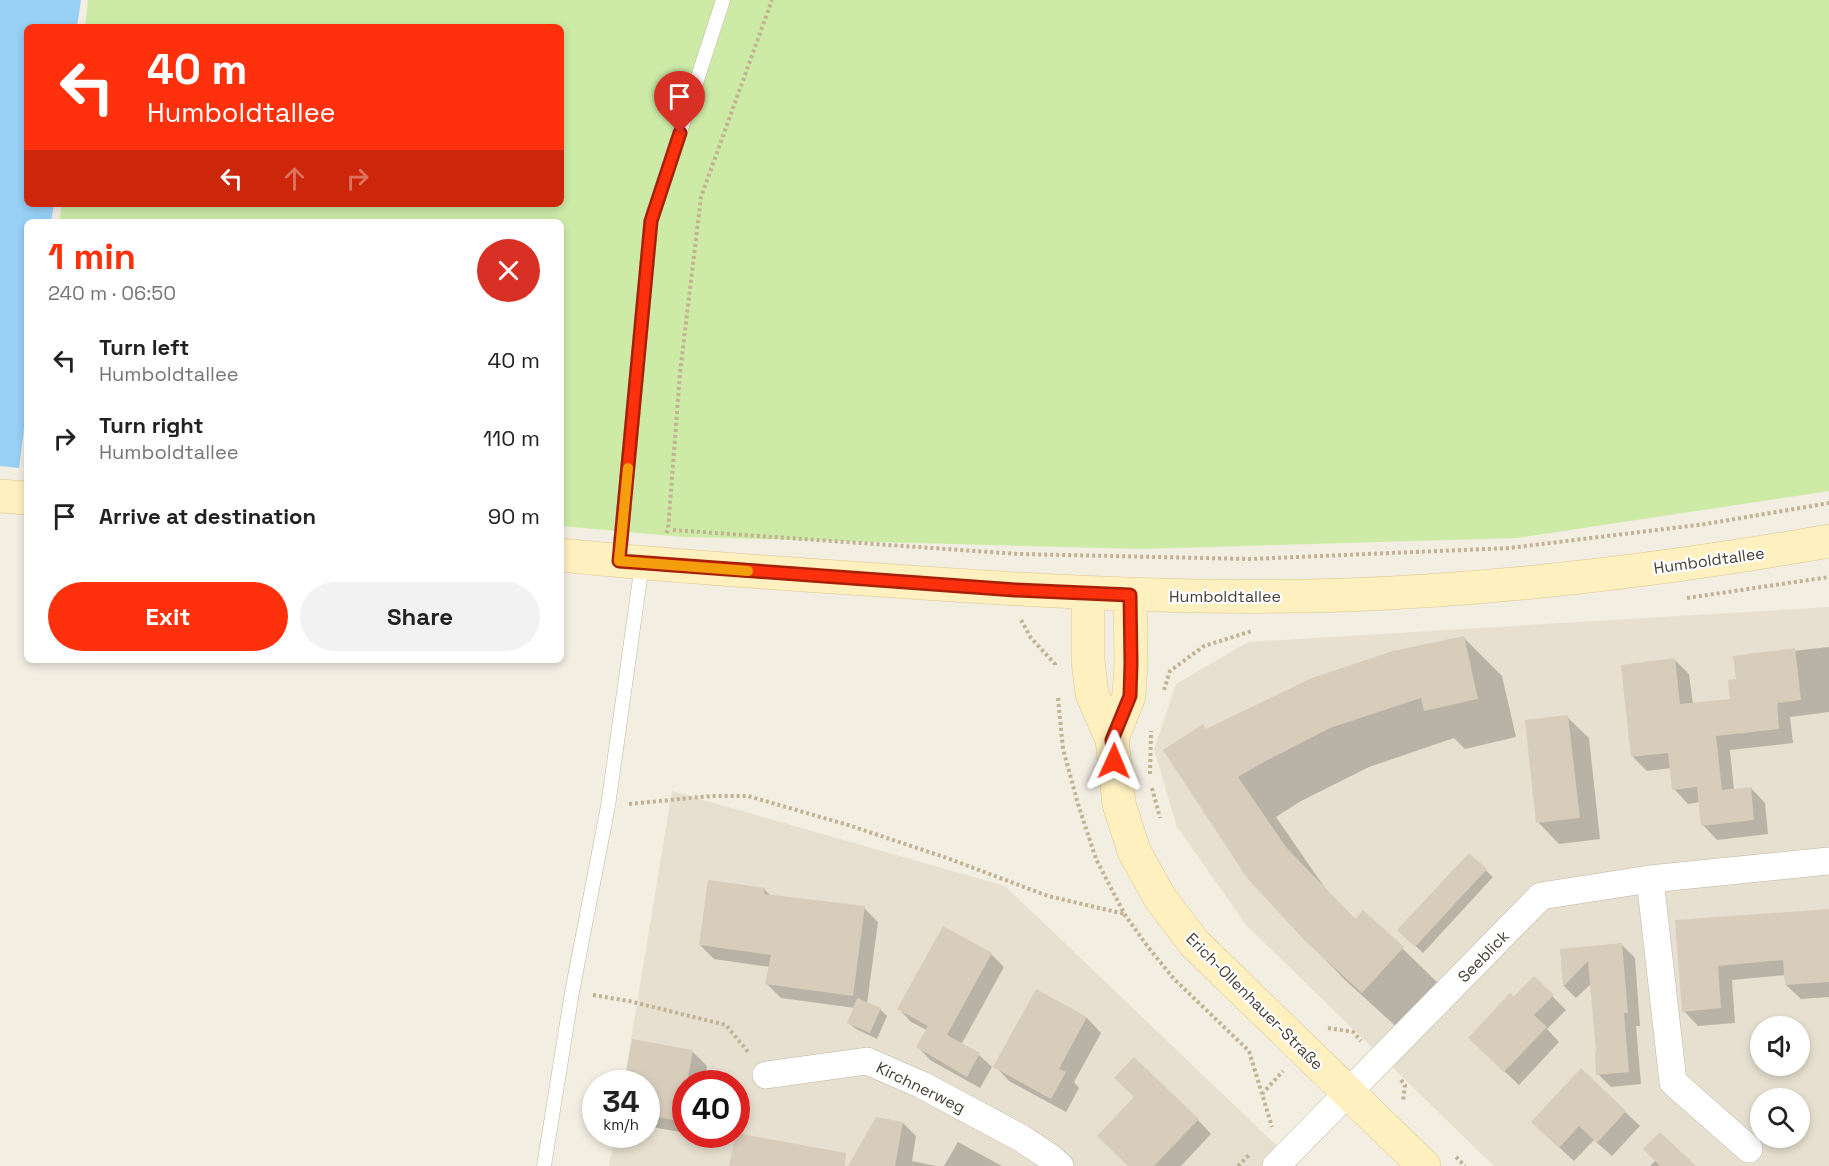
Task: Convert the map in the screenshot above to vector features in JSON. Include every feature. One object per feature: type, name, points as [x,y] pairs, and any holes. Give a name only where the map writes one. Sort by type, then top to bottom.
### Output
[{"type":"street","points":[[0,496],[24,498]]},
{"type":"street","name":"Humboldtallee","points":[[564,555],[1088,594],[1347,595],[1506,586],[1701,563],[1829,541]]},
{"type":"street","name":"Erich-Ollenhauer-Straße","points":[[1088,594],[1088,662],[1092,694],[1112,740],[1119,804],[1134,851],[1160,898],[1194,944],[1424,1166]]},
{"type":"street","name":"Erich-Ollenhauer-Straße","points":[[1112,740],[1130,696],[1130,595]]},
{"type":"street","name":"Seeblick","points":[[1276,1166],[1541,896],[1650,879],[1829,861]]},
{"type":"street","points":[[1650,879],[1673,1082],[1749,1149]]},
{"type":"street","name":"Kirchnerweg","points":[[766,1075],[867,1061],[922,1085],[1021,1138],[1060,1166]]},
{"type":"lane","points":[[544,1166],[572,992],[608,806],[631,562],[651,221],[723,0]]},
{"type":"path","points":[[772,0],[701,197],[680,373],[668,530],[1018,554],[1250,559],[1509,549],[1706,524],[1829,503]]},
{"type":"path","points":[[1162,693],[1170,671]]},
{"type":"path","points":[[1151,726],[1150,783],[1163,828]]},
{"type":"path","points":[[608,806],[711,796],[748,796],[947,858],[1048,896],[1125,915]]},
{"type":"path","points":[[572,992],[629,1001],[726,1024],[766,1075]]},
{"type":"path","points":[[1322,1027],[1353,1032],[1381,1061]]},
{"type":"shaded area","points":[[1829,607],[1829,1166],[1494,1166],[1247,926],[1177,827],[1154,750],[1176,684],[1248,642]]},
{"type":"shaded area","points":[[672,791],[1005,886],[1298,1166],[609,1166],[612,1148],[660,1148],[660,1070],[626,1070]]},
{"type":"green space","points":[[88,0],[1829,0],[1829,491],[1517,538],[1141,549],[684,537],[564,526],[564,219],[60,219],[62,207],[564,207],[564,24],[85,24]]},
{"type":"water","points":[[0,0],[81,0],[77,24],[24,24],[24,207],[54,207],[52,219],[24,219],[24,429],[19,468],[0,466]]},
{"type":"building","points":[[1464,636],[1478,699],[1424,711],[1421,698],[1330,728],[1238,777],[1286,847],[1355,919],[1363,910],[1404,947],[1362,993],[1306,942],[1247,878],[1163,750],[1203,724],[1206,729],[1312,678],[1393,651]]},
{"type":"building","points":[[1795,648],[1801,700],[1777,703],[1779,729],[1716,736],[1722,790],[1751,787],[1754,820],[1701,826],[1697,787],[1672,790],[1668,753],[1631,757],[1621,665],[1675,658],[1680,704],[1730,699],[1728,680],[1736,679],[1733,656]]},
{"type":"building","points":[[1568,715],[1580,818],[1536,823],[1525,720]]},
{"type":"building","points":[[1469,853],[1487,869],[1415,947],[1397,930]]},
{"type":"building","points":[[708,880],[765,888],[764,894],[865,906],[853,996],[765,984],[771,955],[699,945]]},
{"type":"building","points":[[1829,909],[1829,982],[1785,985],[1783,960],[1718,966],[1721,1008],[1682,1012],[1675,920]]},
{"type":"building","points":[[943,926],[992,953],[947,1035],[980,1053],[967,1077],[916,1047],[928,1026],[897,1009]]},
{"type":"building","points":[[1622,943],[1628,1013],[1624,1013],[1629,1072],[1596,1075],[1588,961],[1563,987],[1560,949]]},
{"type":"building","points":[[1534,976],[1554,995],[1534,1015],[1547,1027],[1504,1072],[1468,1038],[1510,993],[1514,996]]},
{"type":"building","points":[[1036,989],[1087,1017],[1059,1069],[1066,1072],[1051,1099],[993,1067]]},
{"type":"building","points":[[857,998],[881,1008],[870,1033],[847,1023]]},
{"type":"building","points":[[632,1039],[693,1050],[689,1070],[672,1070],[672,1120],[660,1117],[660,1070],[626,1070]]},
{"type":"building","points":[[1134,1057],[1199,1119],[1154,1166],[1128,1166],[1097,1136],[1134,1097],[1114,1078]]},
{"type":"building","points":[[1581,1068],[1626,1111],[1597,1143],[1579,1126],[1559,1148],[1531,1122]]},
{"type":"building","points":[[876,1117],[903,1122],[895,1166],[848,1166]]},
{"type":"building","points":[[1660,1132],[1696,1166],[1660,1166],[1643,1149]]},
{"type":"building","points":[[750,1136],[846,1153],[845,1166],[729,1166],[733,1148],[750,1148]]},
{"type":"slow traffic","points":[[628,468],[619,561],[748,571]]},
{"type":"route","points":[[680,133],[651,221],[619,561],[1015,590],[1130,595],[1130,696],[1112,740],[1114,761]]}]
